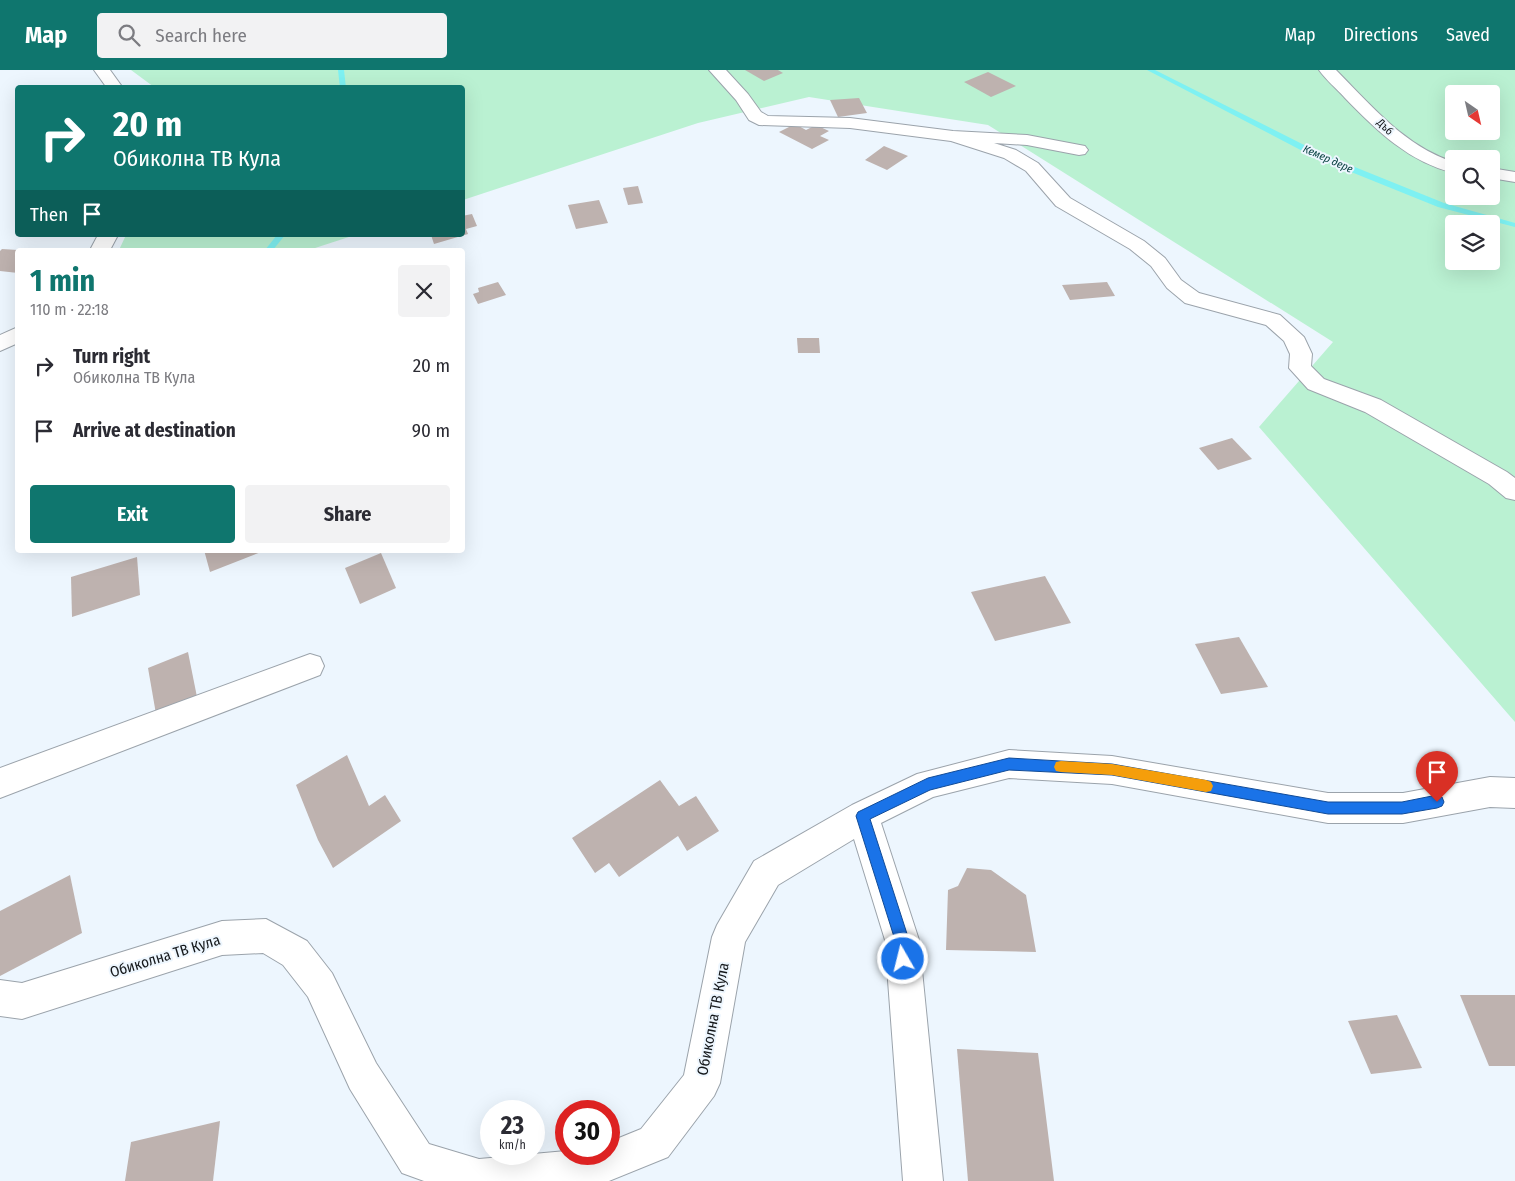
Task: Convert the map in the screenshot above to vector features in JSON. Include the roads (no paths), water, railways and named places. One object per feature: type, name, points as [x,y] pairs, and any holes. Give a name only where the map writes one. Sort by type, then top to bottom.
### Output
[{"type":"street","points":[[102,70],[113,85]]},
{"type":"street","points":[[717,70],[742,96],[754,116],[765,121],[850,123],[953,136],[1027,140],[1079,150]]},
{"type":"street","name":"Дъб","points":[[1327,70],[1399,140],[1415,153],[1445,166]]},
{"type":"street","points":[[953,136],[1010,154],[1032,166],[1063,202],[1137,245],[1158,262],[1174,284],[1192,298],[1274,320],[1292,337],[1301,354],[1300,368],[1316,384],[1373,406],[1498,478],[1515,491]]},
{"type":"street","points":[[1500,174],[1515,177]]},
{"type":"street","points":[[0,344],[15,336]]},
{"type":"street","points":[[0,783],[310,666]]},
{"type":"street","name":"Обиколна ТВ Кула","points":[[0,998],[22,1001],[222,938],[266,936],[296,954],[320,985],[363,1076],[416,1159],[479,1178],[593,1168],[654,1143],[701,1083],[728,937],[766,873],[863,816],[928,784],[1009,764],[1112,770],[1328,808],[1402,808],[1490,792],[1515,793]]},
{"type":"street","points":[[863,816],[902,940],[923,1181]]},
{"type":"waterway","points":[[341,70],[343,85]]},
{"type":"waterway","name":"Кемер дере","points":[[1150,70],[1317,155],[1441,205],[1515,225]]},
{"type":"waterway","points":[[271,248],[279,237]]}]
